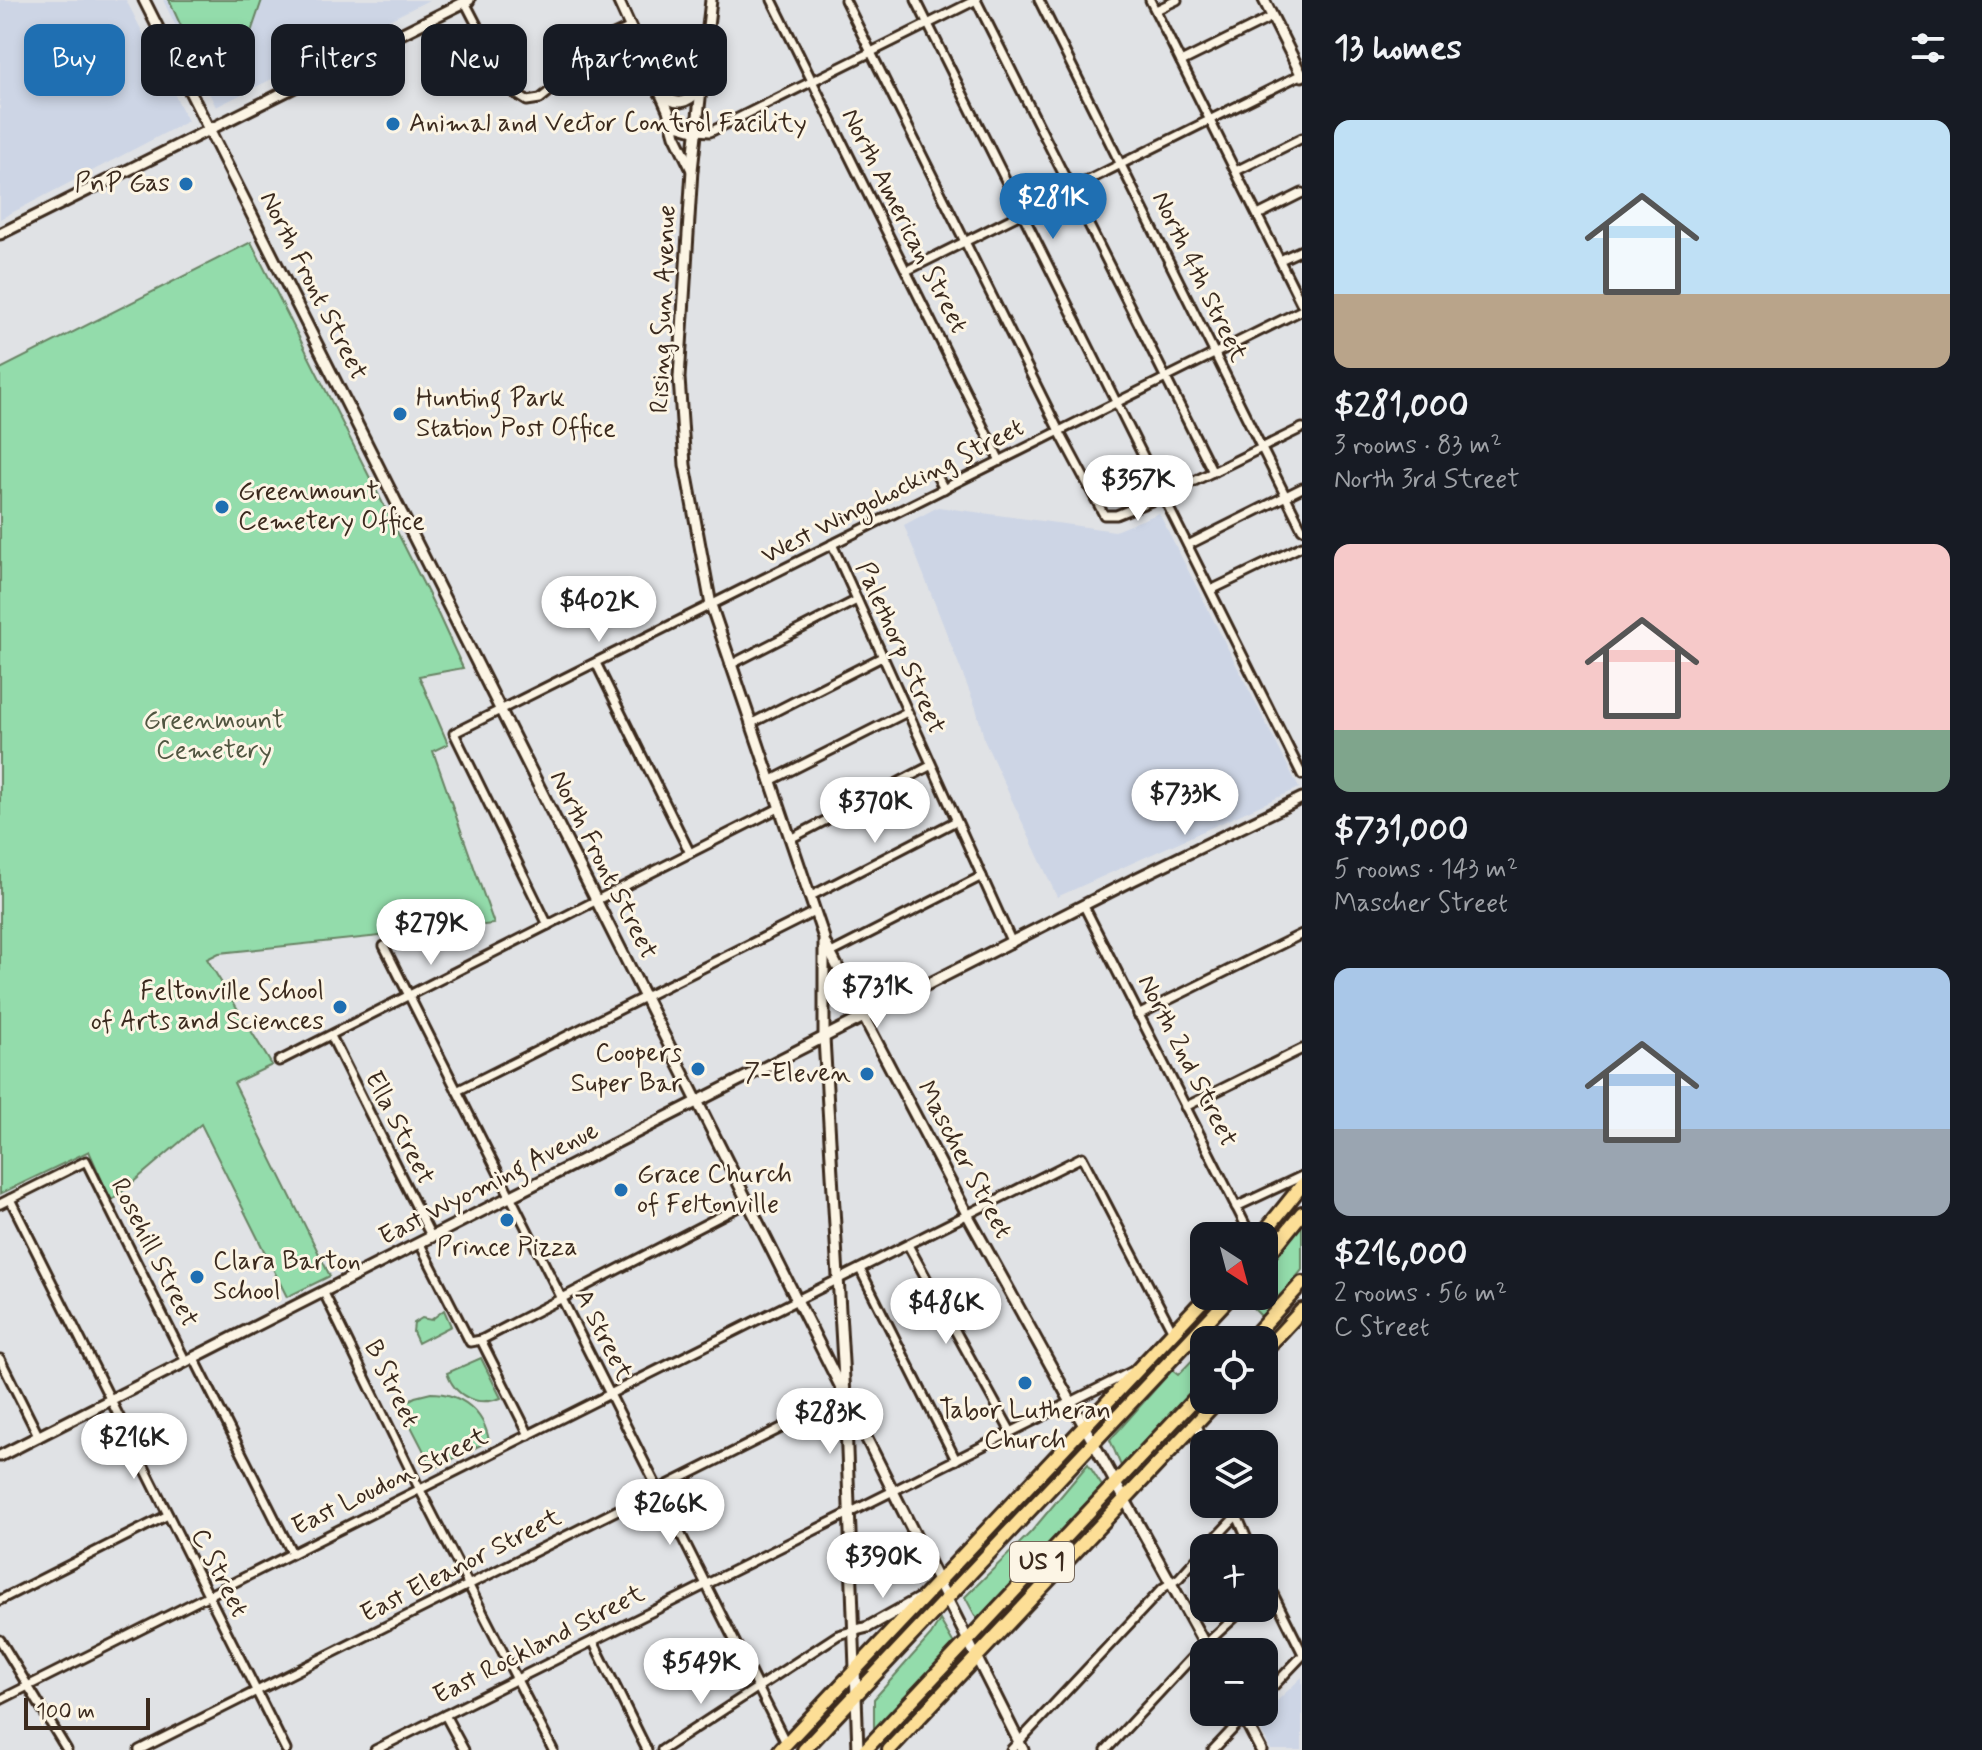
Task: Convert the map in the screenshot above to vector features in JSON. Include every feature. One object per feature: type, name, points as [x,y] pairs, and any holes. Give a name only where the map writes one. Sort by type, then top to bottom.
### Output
[{"type":"highway","points":[[1272,1222],[1302,1185]]},
{"type":"highway","points":[[1278,1243],[1298,1218],[1302,1203]]},
{"type":"highway","points":[[1263,1326],[1302,1283]]},
{"type":"highway","name":"US 1","points":[[783,1747],[1194,1310]]},
{"type":"highway","name":"US 1","points":[[804,1750],[1218,1310]]},
{"type":"highway","points":[[1278,1336],[1302,1310]]},
{"type":"highway","name":"US 1","points":[[865,1750],[1190,1404]]},
{"type":"highway","name":"US 1","points":[[889,1750],[1205,1414]]},
{"type":"highway","points":[[970,1548],[1034,1505]]},
{"type":"highway","points":[[1027,1603],[1064,1539]]},
{"type":"street","name":"North Front Street","points":[[144,0],[1021,1746]]},
{"type":"street","points":[[618,0],[627,24]]},
{"type":"street","name":"Rising Sun Avenue","points":[[708,24],[711,0]]},
{"type":"street","name":"North American Street","points":[[772,0],[1000,461]]},
{"type":"street","points":[[845,0],[1059,431],[1105,515],[1116,515],[1164,496],[1302,428]]},
{"type":"street","points":[[916,0],[1302,775]]},
{"type":"street","points":[[661,96],[680,126],[710,132],[976,0],[1213,472]]},
{"type":"street","name":"North 4th Street","points":[[1039,0],[1302,529]]},
{"type":"street","points":[[1150,0],[1302,307]]},
{"type":"street","points":[[1156,10],[1177,0]]},
{"type":"street","points":[[908,270],[1302,75],[1264,0]]},
{"type":"street","points":[[0,234],[467,1],[511,91],[527,101],[544,96]]},
{"type":"street","points":[[1181,62],[1272,17]]},
{"type":"street","points":[[665,96],[673,102],[682,103],[694,96]]},
{"type":"street","name":"Rising Sun Avenue","points":[[700,96],[692,170],[679,378],[685,465],[711,605],[824,938],[824,1038],[845,1396],[858,1750]]},
{"type":"street","points":[[668,110],[675,135],[692,170]]},
{"type":"street","points":[[1236,171],[1302,138]]},
{"type":"street","points":[[1258,215],[1302,193]]},
{"type":"street","points":[[1280,260],[1302,250]]},
{"type":"street","name":"West Wingohocking Street","points":[[548,925],[454,733],[1214,354],[1302,307]]},
{"type":"street","points":[[937,476],[944,489]]},
{"type":"street","points":[[1188,545],[1302,488]]},
{"type":"street","name":"Palethorp Street","points":[[832,544],[1012,943]]},
{"type":"street","points":[[1211,590],[1302,546]]},
{"type":"street","points":[[730,665],[857,600]]},
{"type":"street","points":[[750,724],[882,657]]},
{"type":"street","points":[[596,663],[690,853]]},
{"type":"street","points":[[770,781],[907,712]]},
{"type":"street","points":[[790,839],[930,766]]},
{"type":"street","name":"East Wyoming Avenue","points":[[0,1456],[1302,798]]},
{"type":"street","points":[[279,1061],[779,808]]},
{"type":"street","points":[[809,897],[956,821]]},
{"type":"street","points":[[829,954],[982,876]]},
{"type":"street","name":"North 2nd Street","points":[[1084,906],[1244,1222]]},
{"type":"street","points":[[457,1091],[814,912]]},
{"type":"street","points":[[1138,1015],[1302,934]]},
{"type":"street","name":"Mascher Street","points":[[824,938],[829,954],[967,1214],[1202,1638]]},
{"type":"street","name":"A Street","points":[[384,946],[659,1490],[757,1687],[783,1747]]},
{"type":"street","name":"Ella Street","points":[[331,1036],[432,1238]]},
{"type":"street","points":[[1185,1107],[1302,1049]]},
{"type":"street","name":"East Loudon Street","points":[[0,1700],[1082,1157],[1173,1332]]},
{"type":"street","name":"Rosehill Street","points":[[10,1199],[86,1161],[292,1553]]},
{"type":"street","points":[[1236,1207],[1302,1176]]},
{"type":"street","points":[[0,1204],[10,1199]]},
{"type":"street","name":"C Street","points":[[10,1199],[286,1750]]},
{"type":"street","points":[[420,1244],[470,1342],[481,1340],[748,1202]]},
{"type":"street","points":[[908,1245],[1011,1432]]},
{"type":"street","points":[[860,1269],[956,1460]]},
{"type":"street","name":"B Street","points":[[324,1293],[420,1490],[553,1750]]},
{"type":"street","points":[[481,1340],[529,1435]]},
{"type":"street","points":[[0,1359],[39,1437]]},
{"type":"street","name":"East Rockland Street","points":[[377,1750],[1138,1369]]},
{"type":"street","name":"East Eleanor Street","points":[[139,1750],[845,1396]]},
{"type":"street","points":[[1196,1423],[1199,1430]]},
{"type":"street","points":[[0,1600],[168,1515]]},
{"type":"street","points":[[1219,1534],[1234,1518]]},
{"type":"street","points":[[1011,1750],[1021,1746],[1163,1588],[1190,1564]]},
{"type":"street","points":[[662,1750],[838,1635],[868,1627],[925,1596]]},
{"type":"street","points":[[1278,1609],[1302,1654],[1278,1681]]},
{"type":"street","points":[[1218,1638],[1232,1622]]},
{"type":"street","points":[[0,1640],[67,1750]]},
{"type":"street","points":[[593,1641],[647,1750]]},
{"type":"street","points":[[1106,1750],[1190,1667]]},
{"type":"street","points":[[445,1715],[464,1750]]},
{"type":"street","points":[[1213,1750],[1234,1726]]},
{"type":"street","points":[[1250,1726],[1261,1750]]},
{"type":"shaded area","points":[[0,0],[126,0],[141,29],[141,96],[175,96],[188,121],[0,219]]},
{"type":"shaded area","points":[[163,0],[429,0],[381,24],[271,24],[271,79],[255,87],[255,24],[175,24]]},
{"type":"shaded area","points":[[211,96],[238,96],[216,107]]},
{"type":"shaded area","points":[[938,507],[1115,531],[1159,513],[1299,788],[1057,897],[985,742],[976,708],[904,525]]},
{"type":"shaded area","points":[[1302,1677],[1302,1750],[1271,1750],[1259,1726],[1278,1726],[1278,1700]]},
{"type":"green space","points":[[169,0],[262,0],[254,24],[180,24]]},
{"type":"green space","name":"Greenmount Cemetery","points":[[251,242],[463,668],[419,676],[448,744],[433,751],[494,924],[219,953],[207,959],[272,1065],[234,1083],[330,1276],[287,1297],[201,1124],[111,1201],[89,1151],[0,1194],[0,369]]},
{"type":"green space","points":[[1302,1223],[1302,1270],[1278,1300],[1278,1253]]},
{"type":"green space","points":[[444,1310],[451,1326],[418,1343],[413,1332],[414,1323],[422,1318],[431,1320]]},
{"type":"green space","points":[[1255,1310],[1270,1310],[1263,1318]]},
{"type":"green space","points":[[481,1358],[501,1398],[484,1401],[468,1398],[455,1388],[447,1373]]},
{"type":"green space","points":[[1190,1363],[1190,1393],[1121,1466],[1110,1440],[1172,1370],[1178,1375]]},
{"type":"green space","points":[[431,1393],[452,1396],[469,1406],[482,1421],[489,1441],[433,1469],[400,1405]]},
{"type":"green space","points":[[1088,1464],[1102,1486],[977,1619],[965,1597],[1031,1532]]},
{"type":"green space","points":[[940,1620],[954,1644],[874,1734],[874,1699],[931,1635]]},
{"type":"place","name":"Animal and Vector Control Facility","points":[[393,124]]},
{"type":"place","name":"PnP Gas","points":[[186,184]]},
{"type":"place","name":"Hunting Park Station Post Office","points":[[400,414]]},
{"type":"place","name":"Greenmount Cemetery Office","points":[[222,507]]},
{"type":"place","name":"Feltonville School of Arts and Sciences","points":[[340,1007]]},
{"type":"place","name":"Coopers Super Bar","points":[[698,1069]]},
{"type":"place","name":"7-Eleven","points":[[867,1074]]},
{"type":"place","name":"Grace Church of Feltonville","points":[[621,1190]]},
{"type":"place","name":"Prince Pizza","points":[[507,1220]]},
{"type":"place","name":"Clara Barton School","points":[[197,1277]]},
{"type":"place","name":"Tabor Lutheran Church","points":[[1025,1383]]}]
